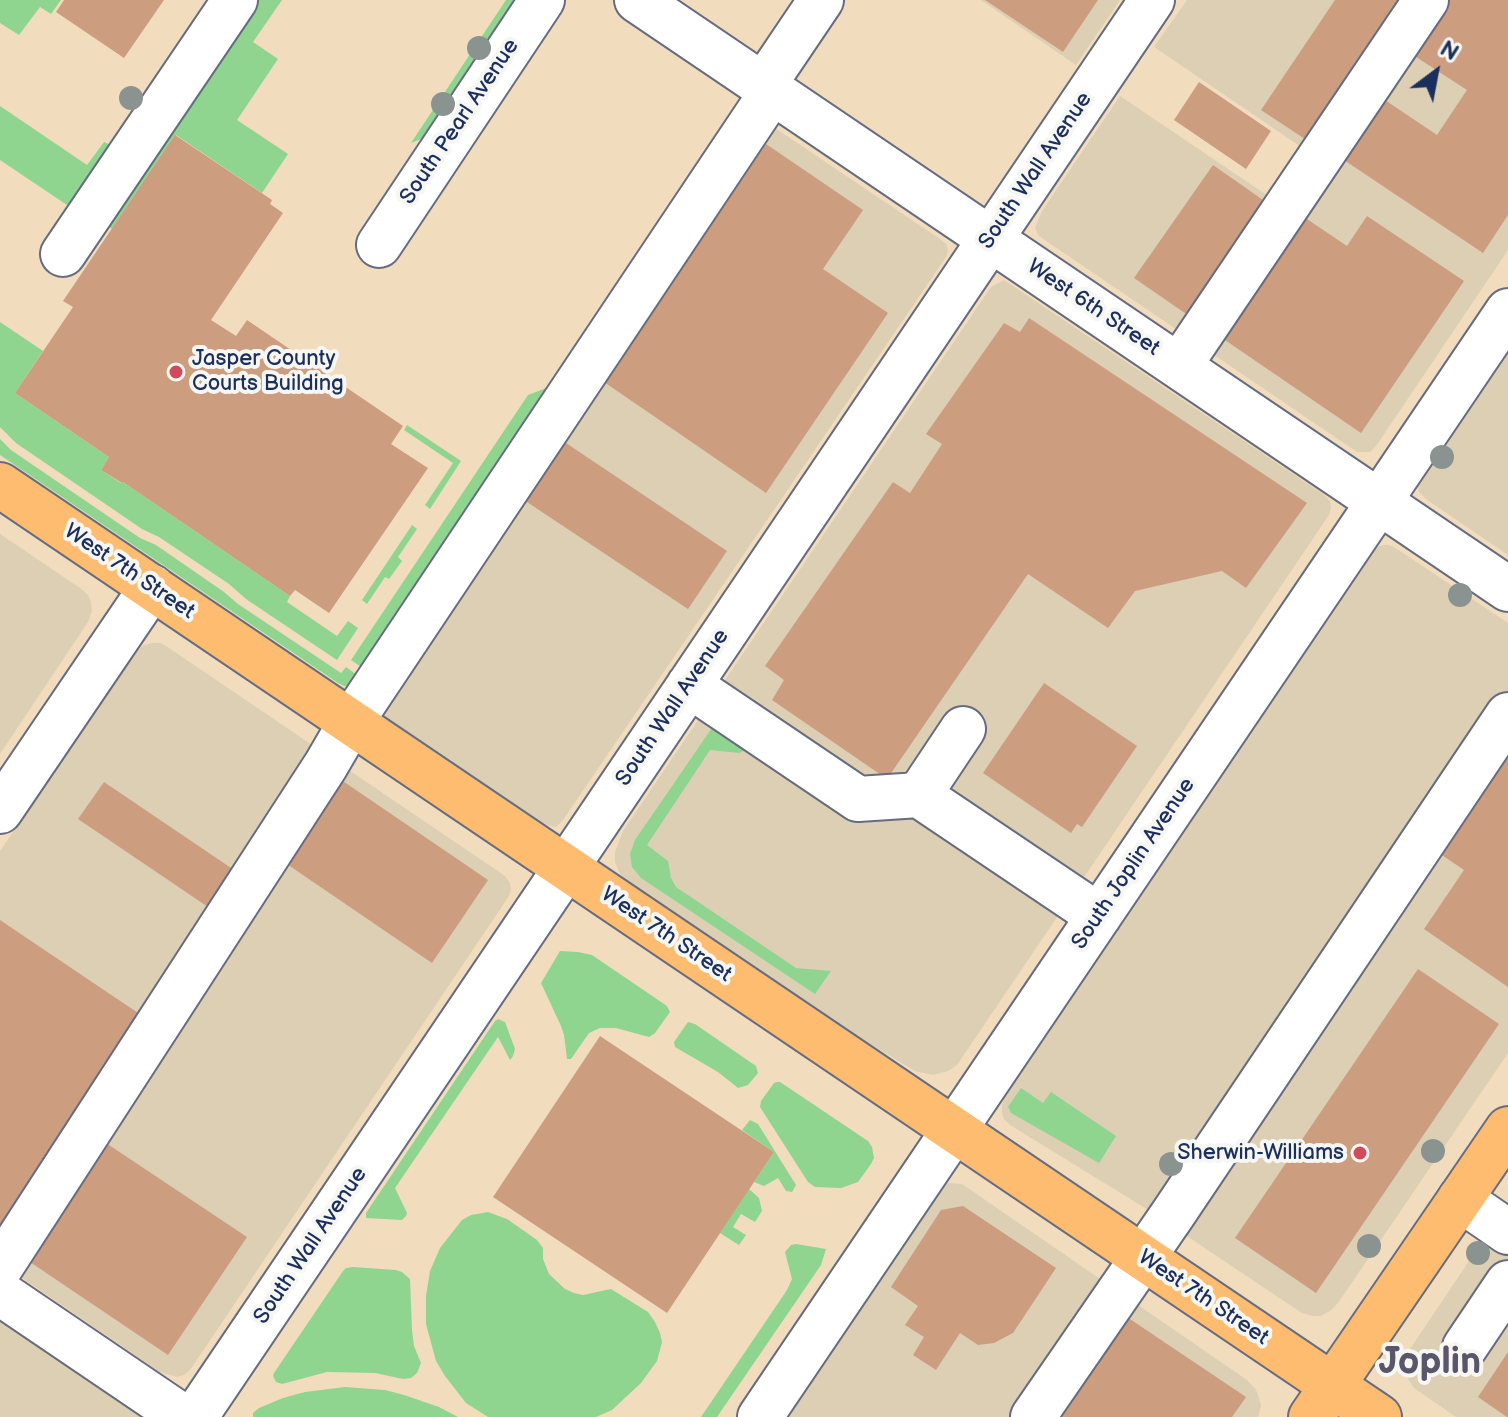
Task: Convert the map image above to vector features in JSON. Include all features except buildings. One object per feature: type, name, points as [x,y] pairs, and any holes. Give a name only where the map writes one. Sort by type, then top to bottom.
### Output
[{"type":"main road","name":"West 7th Street","points":[[0,485],[1143,1258],[1321,1401],[1379,1417]]},
{"type":"main road","points":[[1321,1401],[1508,1129]]},
{"type":"street","points":[[63,254],[235,0]]},
{"type":"street","name":"South Pearl Avenue","points":[[379,245],[542,0]]},
{"type":"street","name":"West 6th Street","points":[[637,0],[1508,589]]},
{"type":"street","points":[[0,1268],[351,722],[768,89],[821,0]]},
{"type":"street","name":"South Wall Avenue","points":[[195,1417],[1152,0]]},
{"type":"street","points":[[1179,366],[1426,0]]},
{"type":"street","name":"South Joplin Avenue","points":[[760,1417],[1508,311]]},
{"type":"street","points":[[0,811],[152,587]]},
{"type":"street","points":[[689,685],[858,799],[936,806],[1099,916]]},
{"type":"street","points":[[1033,1417],[1508,715]]},
{"type":"street","points":[[936,806],[963,729]]},
{"type":"street","points":[[1460,1199],[1508,1232]]},
{"type":"street","points":[[1465,1347],[1508,1283]]},
{"type":"street","points":[[0,1293],[183,1417]]},
{"type":"shaded area","points":[[981,0],[1120,0],[1076,65]]},
{"type":"shaded area","points":[[1187,0],[1508,0],[1508,250],[1370,452],[1357,452],[1039,236],[1035,228],[1042,211],[1120,96],[1277,202],[1310,153],[1154,47]]},
{"type":"shaded area","points":[[769,124],[940,239],[948,251],[563,820],[556,827],[550,826],[373,709]]},
{"type":"shaded area","points":[[1004,280],[1323,494],[1330,501],[1331,508],[957,1065],[933,1075],[915,1071],[833,1022],[625,880],[615,862],[615,852],[623,831],[991,287]]},
{"type":"shaded area","points":[[1508,349],[1508,555],[1426,499],[1419,492],[1418,485]]},
{"type":"shaded area","points":[[0,534],[80,588],[88,595],[92,611],[88,622],[0,754]]},
{"type":"shaded area","points":[[1383,545],[1397,549],[1508,623],[1508,1053],[1338,1303],[1321,1316],[1313,1316],[1302,1313],[1145,1208],[1010,1125],[1004,1119],[1002,1105],[1368,555]]},
{"type":"shaded area","points":[[152,643],[161,643],[169,648],[505,876],[511,890],[190,1370],[177,1377],[160,1372],[0,1263],[0,851],[136,652]]},
{"type":"shaded area","points":[[947,1183],[962,1184],[1247,1380],[1259,1398],[1261,1406],[1258,1417],[786,1417]]},
{"type":"shaded area","points":[[1508,1203],[1508,1417],[1456,1417],[1414,1388],[1403,1371],[1404,1360]]},
{"type":"shaded area","points":[[0,1317],[145,1417],[0,1417]]},
{"type":"green space","points":[[0,0],[61,0],[51,14],[40,7],[19,35],[0,23]]},
{"type":"green space","points":[[253,0],[282,0],[253,42],[278,59],[237,120],[288,154],[262,193],[176,135],[112,229],[106,224]]},
{"type":"green space","points":[[506,0],[520,0],[424,138],[411,143]]},
{"type":"green space","points":[[0,106],[87,165],[104,142],[115,147],[76,211],[0,160]]},
{"type":"green space","points":[[0,322],[43,351],[15,393],[109,457],[101,470],[290,596],[287,602],[337,636],[348,621],[358,628],[337,660],[246,599],[229,584],[16,443],[0,427]]},
{"type":"green space","points":[[549,387],[370,673],[351,660],[528,395]]},
{"type":"green space","points":[[407,425],[461,461],[430,509],[425,505],[453,463],[404,430]]},
{"type":"green space","points":[[0,439],[11,450],[140,538],[156,545],[341,673],[346,667],[365,681],[353,687],[338,683],[0,455]]},
{"type":"green space","points":[[412,525],[417,529],[398,557],[402,561],[389,579],[385,577],[367,604],[362,600]]},
{"type":"green space","points":[[714,725],[745,747],[744,751],[710,750],[647,845],[668,861],[676,887],[796,968],[831,971],[815,994],[641,878],[632,867],[630,854],[635,840]]},
{"type":"green space","points":[[560,951],[592,955],[667,1006],[670,1012],[649,1037],[616,1028],[600,1028],[589,1033],[571,1059],[567,1059],[561,1026],[541,983]]},
{"type":"green space","points":[[498,1019],[505,1022],[515,1049],[513,1056],[510,1060],[498,1037],[395,1188],[406,1216],[402,1220],[366,1218],[366,1213]]},
{"type":"green space","points":[[688,1022],[756,1066],[758,1073],[748,1085],[738,1088],[718,1072],[675,1047],[674,1042]]},
{"type":"green space","points":[[780,1082],[868,1141],[874,1158],[858,1182],[841,1188],[815,1187],[808,1182],[760,1107],[774,1083]]},
{"type":"green space","points":[[1021,1088],[1043,1103],[1051,1092],[1116,1136],[1099,1163],[1011,1113],[1008,1107]]},
{"type":"green space","points":[[750,1120],[758,1124],[796,1185],[792,1192],[786,1191],[778,1178],[764,1186],[754,1182],[774,1152],[742,1130]]},
{"type":"green space","points":[[749,1189],[759,1198],[762,1211],[755,1222],[741,1214],[733,1227],[746,1235],[739,1245],[720,1233]]},
{"type":"green space","points":[[488,1212],[507,1219],[537,1240],[543,1248],[543,1259],[549,1274],[565,1289],[583,1295],[611,1289],[648,1312],[655,1322],[662,1342],[657,1361],[641,1383],[612,1410],[596,1417],[488,1417],[466,1403],[445,1376],[436,1361],[426,1324],[430,1271],[440,1248],[462,1220]]},
{"type":"green space","points":[[796,1244],[826,1249],[821,1265],[717,1417],[701,1417],[787,1290],[792,1279],[785,1252]]},
{"type":"green space","points":[[353,1267],[396,1270],[410,1279],[414,1346],[421,1363],[417,1373],[403,1379],[375,1373],[327,1372],[282,1384],[276,1382],[274,1373],[343,1271]]},
{"type":"green space","points":[[345,1387],[385,1390],[404,1395],[458,1417],[253,1417],[259,1408],[283,1398]]},
{"type":"place","name":"Jasper County Courts Building","points":[[176,372]]},
{"type":"place","name":"Sherwin-Williams","points":[[1360,1153]]},
{"type":"district","name":"Joplin","points":[[1430,1363]]}]
